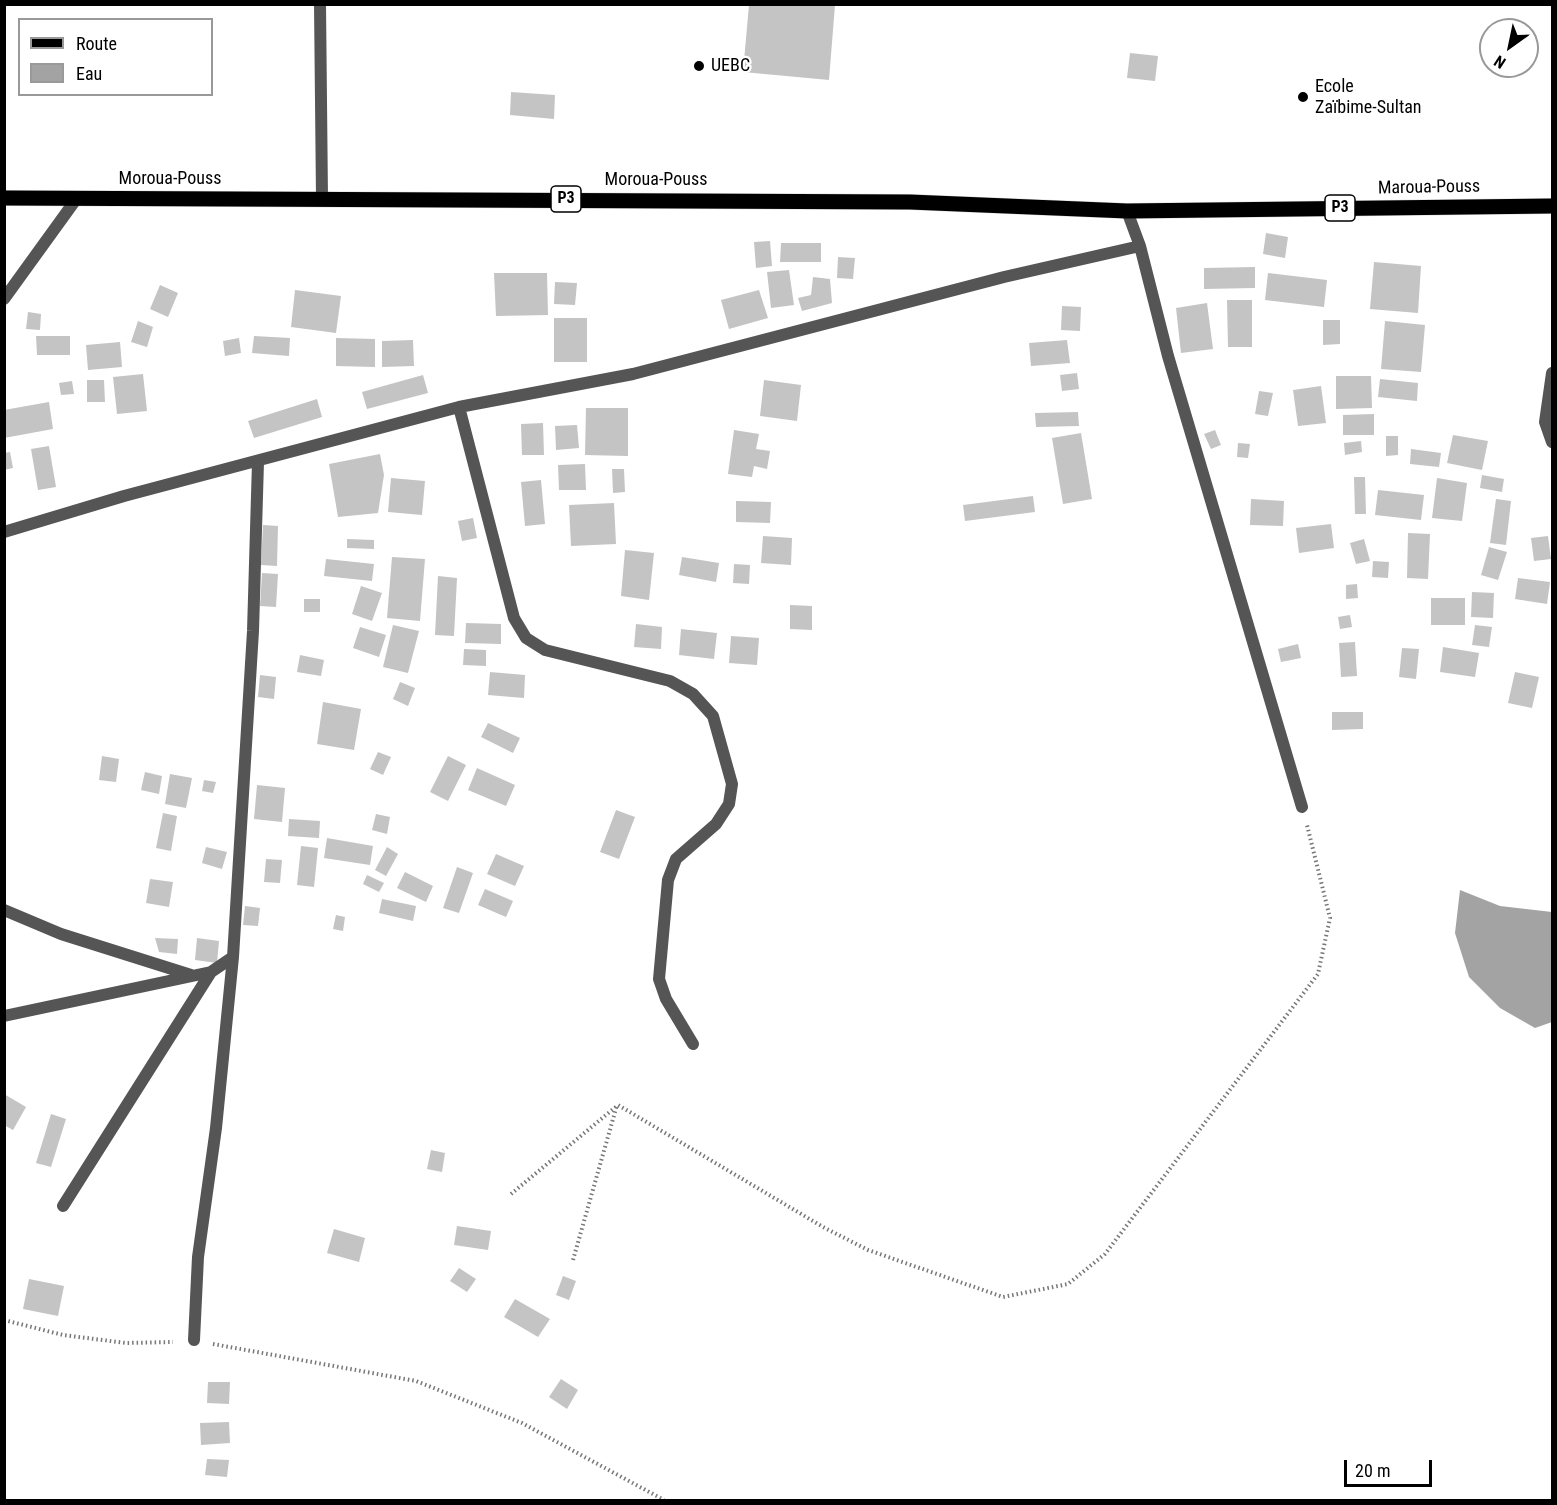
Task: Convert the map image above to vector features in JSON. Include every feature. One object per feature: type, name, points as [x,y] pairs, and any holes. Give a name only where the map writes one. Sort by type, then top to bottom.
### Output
[{"type":"main road","name":"Moroua-Pouss","points":[[4,198],[910,202],[1127,210]]},
{"type":"main road","name":"Maroua-Pouss","points":[[1127,210],[1552,206]]},
{"type":"street","points":[[320,4],[322,198]]},
{"type":"street","points":[[4,299],[77,198]]},
{"type":"street","points":[[1127,210],[1140,246],[1168,356],[1302,807]]},
{"type":"street","points":[[4,532],[124,496],[459,407],[633,374],[1004,277],[1140,246]]},
{"type":"street","points":[[1552,373],[1545,422],[1552,442]]},
{"type":"street","points":[[459,407],[514,618],[526,638],[545,650],[670,681],[693,694],[713,716],[732,784],[729,804],[716,824],[676,859],[668,880],[659,979],[666,999],[693,1044]]},
{"type":"street","points":[[194,1340],[198,1257],[216,1128],[233,957],[253,631],[258,462]]},
{"type":"street","points":[[4,910],[61,934],[192,976]]},
{"type":"street","points":[[4,1016],[211,972],[233,957]]},
{"type":"street","points":[[63,1206],[211,972]]},
{"type":"path","points":[[618,1104],[823,1227],[867,1250],[1003,1297],[1068,1284],[1105,1254],[1318,974],[1330,918],[1302,807]]},
{"type":"path","points":[[511,1194],[618,1104]]},
{"type":"path","points":[[573,1260],[618,1104]]},
{"type":"path","points":[[4,1320],[63,1335],[126,1343],[194,1340],[416,1382],[522,1423],[664,1500]]},
{"type":"water","points":[[1460,890],[1500,906],[1552,912],[1552,1022],[1535,1028],[1500,1008],[1469,977],[1455,933]]},
{"type":"building","points":[[749,5],[835,5],[829,80],[743,72]]},
{"type":"building","points":[[1130,53],[1158,56],[1155,81],[1127,78]]},
{"type":"building","points":[[511,92],[555,95],[554,119],[510,115]]},
{"type":"building","points":[[1266,233],[1288,237],[1285,258],[1263,254]]},
{"type":"building","points":[[770,241],[772,266],[756,268],[754,242]]},
{"type":"building","points":[[781,243],[821,243],[821,262],[780,262]]},
{"type":"building","points":[[838,257],[855,258],[853,279],[837,278]]},
{"type":"building","points":[[1374,262],[1421,266],[1418,313],[1370,309]]},
{"type":"building","points":[[1255,267],[1255,288],[1204,289],[1204,268]]},
{"type":"building","points":[[789,270],[794,305],[771,308],[767,272]]},
{"type":"building","points":[[494,273],[547,273],[548,315],[496,316]]},
{"type":"building","points":[[1268,273],[1327,280],[1324,307],[1265,300]]},
{"type":"building","points":[[813,277],[830,279],[832,303],[802,311],[798,298],[811,295]]},
{"type":"building","points":[[555,282],[577,283],[575,305],[554,304]]},
{"type":"building","points":[[160,285],[178,293],[168,317],[150,309]]},
{"type":"building","points":[[295,290],[341,296],[336,333],[291,327]]},
{"type":"building","points":[[759,290],[768,318],[729,329],[721,300]]},
{"type":"building","points":[[1227,300],[1252,300],[1252,347],[1228,347]]},
{"type":"building","points":[[1207,303],[1213,349],[1181,353],[1176,308]]},
{"type":"building","points":[[1062,306],[1081,307],[1080,331],[1061,330]]},
{"type":"building","points":[[28,312],[41,314],[40,330],[26,329]]},
{"type":"building","points":[[554,318],[587,318],[587,362],[554,362]]},
{"type":"building","points":[[1323,320],[1340,320],[1340,344],[1323,345]]},
{"type":"building","points":[[138,321],[153,327],[147,347],[131,342]]},
{"type":"building","points":[[1385,321],[1425,325],[1421,372],[1381,369]]},
{"type":"building","points":[[36,336],[70,336],[70,355],[37,355]]},
{"type":"building","points":[[254,336],[290,338],[289,356],[252,353]]},
{"type":"building","points":[[239,338],[241,353],[225,356],[223,341]]},
{"type":"building","points":[[336,338],[375,339],[375,367],[336,366]]},
{"type":"building","points":[[413,340],[414,366],[382,367],[382,341]]},
{"type":"building","points":[[1067,340],[1070,363],[1031,366],[1029,343]]},
{"type":"building","points":[[120,342],[122,367],[88,370],[86,345]]},
{"type":"building","points":[[1077,373],[1079,389],[1062,391],[1060,375]]},
{"type":"building","points":[[143,374],[147,411],[117,414],[113,377]]},
{"type":"building","points":[[423,375],[428,393],[367,409],[362,392]]},
{"type":"building","points":[[1336,376],[1371,376],[1372,408],[1336,409]]},
{"type":"building","points":[[1380,379],[1418,383],[1417,401],[1378,397]]},
{"type":"building","points":[[87,380],[104,380],[105,402],[87,402]]},
{"type":"building","points":[[764,380],[801,385],[797,421],[760,416]]},
{"type":"building","points":[[72,381],[74,394],[61,395],[59,383]]},
{"type":"building","points":[[1321,386],[1326,423],[1298,426],[1293,390]]},
{"type":"building","points":[[1259,391],[1273,393],[1268,416],[1255,414]]},
{"type":"building","points":[[317,399],[322,417],[254,438],[248,421]]},
{"type":"building","points":[[49,402],[53,429],[4,438],[4,410]]},
{"type":"building","points":[[586,408],[628,408],[628,456],[585,455]]},
{"type":"building","points":[[1078,412],[1079,426],[1036,427],[1035,413]]},
{"type":"building","points":[[1374,414],[1374,435],[1343,435],[1343,415]]},
{"type":"building","points":[[543,423],[544,455],[522,455],[521,424]]},
{"type":"building","points":[[577,425],[579,448],[556,450],[555,426]]},
{"type":"building","points":[[734,430],[759,434],[756,449],[770,451],[767,469],[754,466],[752,477],[728,474]]},
{"type":"building","points":[[1215,430],[1221,445],[1211,449],[1204,434]]},
{"type":"building","points":[[1081,433],[1092,499],[1063,504],[1052,438]]},
{"type":"building","points":[[1453,435],[1488,441],[1482,470],[1447,463]]},
{"type":"building","points":[[1386,436],[1398,436],[1398,455],[1386,456]]},
{"type":"building","points":[[1361,441],[1362,452],[1345,455],[1344,443]]},
{"type":"building","points":[[1238,443],[1250,444],[1248,458],[1237,457]]},
{"type":"building","points":[[49,446],[56,487],[38,490],[31,449]]},
{"type":"building","points":[[1411,449],[1441,453],[1439,467],[1410,464]]},
{"type":"building","points":[[10,452],[13,468],[4,470],[4,453]]},
{"type":"building","points":[[380,454],[384,475],[378,513],[338,517],[329,464]]},
{"type":"building","points":[[585,464],[586,490],[559,490],[558,465]]},
{"type":"building","points":[[612,469],[624,469],[625,492],[613,493]]},
{"type":"building","points":[[1482,475],[1504,479],[1502,492],[1480,488]]},
{"type":"building","points":[[1354,477],[1365,477],[1366,514],[1355,514]]},
{"type":"building","points":[[391,478],[425,481],[422,515],[388,512]]},
{"type":"building","points":[[1437,478],[1467,483],[1462,521],[1432,518]]},
{"type":"building","points":[[541,480],[545,524],[525,526],[521,482]]},
{"type":"building","points":[[1378,490],[1424,495],[1421,520],[1375,515]]},
{"type":"building","points":[[1033,496],[1035,512],[965,521],[963,505]]},
{"type":"building","points":[[1251,499],[1284,501],[1283,526],[1250,525]]},
{"type":"building","points":[[1496,499],[1511,501],[1506,545],[1490,543]]},
{"type":"building","points":[[736,501],[771,502],[770,523],[736,522]]},
{"type":"building","points":[[614,503],[616,544],[571,546],[569,505]]},
{"type":"building","points":[[473,518],[477,538],[462,541],[458,521]]},
{"type":"building","points":[[1331,524],[1334,548],[1299,553],[1296,528]]},
{"type":"building","points":[[263,525],[278,526],[277,566],[261,565]]},
{"type":"building","points":[[1408,533],[1430,534],[1428,579],[1407,578]]},
{"type":"building","points":[[763,536],[792,538],[791,565],[761,563]]},
{"type":"building","points":[[1548,536],[1551,559],[1534,561],[1531,538]]},
{"type":"building","points":[[347,539],[374,540],[374,549],[347,548]]},
{"type":"building","points":[[1364,539],[1370,561],[1356,564],[1350,543]]},
{"type":"building","points":[[1489,547],[1507,552],[1498,580],[1481,575]]},
{"type":"building","points":[[625,550],[654,553],[649,600],[621,596]]},
{"type":"building","points":[[392,557],[425,559],[420,621],[387,618]]},
{"type":"building","points":[[682,557],[719,563],[716,582],[679,575]]},
{"type":"building","points":[[326,559],[374,564],[372,581],[324,576]]},
{"type":"building","points":[[1373,561],[1389,562],[1388,578],[1372,577]]},
{"type":"building","points":[[734,564],[750,565],[749,584],[733,583]]},
{"type":"building","points":[[262,573],[278,574],[276,607],[260,606]]},
{"type":"building","points":[[438,576],[457,578],[454,636],[435,635]]},
{"type":"building","points":[[1518,578],[1550,582],[1547,604],[1515,599]]},
{"type":"building","points":[[1357,584],[1358,598],[1346,599],[1346,585]]},
{"type":"building","points":[[361,586],[382,593],[372,621],[352,614]]},
{"type":"building","points":[[1472,592],[1494,593],[1493,618],[1471,617]]},
{"type":"building","points":[[1431,598],[1465,598],[1465,625],[1431,625]]},
{"type":"building","points":[[304,599],[320,599],[320,612],[304,612]]},
{"type":"building","points":[[790,605],[812,606],[812,630],[790,629]]},
{"type":"building","points":[[1350,615],[1352,627],[1340,629],[1338,617]]},
{"type":"building","points":[[466,623],[501,624],[501,644],[465,643]]},
{"type":"building","points":[[636,624],[662,627],[661,649],[634,647]]},
{"type":"building","points":[[393,625],[419,631],[408,673],[383,667]]},
{"type":"building","points":[[1475,625],[1492,627],[1489,647],[1472,645]]},
{"type":"building","points":[[360,627],[386,635],[379,657],[353,648]]},
{"type":"building","points":[[681,629],[717,633],[714,659],[679,655]]},
{"type":"building","points":[[731,636],[759,638],[757,665],[729,663]]},
{"type":"building","points":[[1355,642],[1357,676],[1341,677],[1339,643]]},
{"type":"building","points":[[1298,644],[1301,658],[1281,662],[1278,649]]},
{"type":"building","points":[[1443,647],[1479,653],[1475,677],[1440,672]]},
{"type":"building","points":[[1402,648],[1419,649],[1416,679],[1399,677]]},
{"type":"building","points":[[464,649],[486,650],[486,666],[463,665]]},
{"type":"building","points":[[300,655],[324,660],[321,676],[297,672]]},
{"type":"building","points":[[490,672],[525,675],[524,698],[488,695]]},
{"type":"building","points":[[1515,672],[1539,677],[1532,708],[1508,703]]},
{"type":"building","points":[[260,675],[276,677],[274,699],[258,697]]},
{"type":"building","points":[[400,682],[415,688],[408,706],[393,699]]},
{"type":"building","points":[[323,702],[361,709],[354,750],[317,744]]},
{"type":"building","points":[[1332,712],[1363,712],[1363,729],[1332,730]]},
{"type":"building","points":[[488,723],[520,738],[513,753],[481,737]]},
{"type":"building","points":[[378,752],[391,757],[383,775],[370,769]]},
{"type":"building","points":[[102,756],[119,759],[116,782],[99,780]]},
{"type":"building","points":[[448,756],[466,765],[448,801],[430,792]]},
{"type":"building","points":[[477,768],[515,785],[506,806],[468,790]]},
{"type":"building","points":[[145,772],[162,776],[159,794],[141,790]]},
{"type":"building","points":[[170,774],[192,778],[186,808],[165,804]]},
{"type":"building","points":[[204,780],[216,782],[213,793],[202,791]]},
{"type":"building","points":[[257,785],[285,788],[282,822],[254,819]]},
{"type":"building","points":[[616,810],[635,817],[619,859],[600,852]]},
{"type":"building","points":[[163,813],[177,816],[171,851],[156,848]]},
{"type":"building","points":[[376,814],[390,817],[387,834],[372,830]]},
{"type":"building","points":[[289,819],[320,821],[319,838],[288,836]]},
{"type":"building","points":[[327,838],[373,846],[370,865],[324,858]]},
{"type":"building","points":[[301,846],[318,848],[314,887],[297,885]]},
{"type":"building","points":[[206,847],[227,852],[222,869],[202,863]]},
{"type":"building","points":[[387,847],[398,854],[386,876],[375,870]]},
{"type":"building","points":[[496,854],[524,866],[515,886],[487,874]]},
{"type":"building","points":[[266,859],[282,860],[280,883],[264,882]]},
{"type":"building","points":[[457,867],[473,873],[459,913],[443,908]]},
{"type":"building","points":[[405,872],[433,886],[426,902],[397,888]]},
{"type":"building","points":[[367,875],[384,883],[379,892],[363,884]]},
{"type":"building","points":[[150,879],[173,882],[169,907],[146,903]]},
{"type":"building","points":[[485,889],[513,901],[506,917],[478,905]]},
{"type":"building","points":[[382,899],[416,906],[413,921],[379,913]]},
{"type":"building","points":[[245,906],[260,908],[258,926],[243,925]]},
{"type":"building","points":[[336,915],[345,917],[343,931],[333,929]]},
{"type":"building","points":[[155,938],[178,939],[177,954],[159,952]]},
{"type":"building","points":[[197,938],[219,941],[217,963],[195,960]]},
{"type":"building","points":[[4,1094],[26,1107],[13,1130],[4,1125]]},
{"type":"building","points":[[51,1114],[66,1119],[51,1167],[36,1163]]},
{"type":"building","points":[[431,1150],[445,1153],[442,1172],[427,1169]]},
{"type":"building","points":[[457,1226],[491,1231],[488,1250],[454,1245]]},
{"type":"building","points":[[334,1229],[365,1238],[359,1262],[327,1253]]},
{"type":"building","points":[[459,1268],[476,1279],[467,1292],[450,1281]]},
{"type":"building","points":[[563,1276],[576,1281],[569,1300],[556,1295]]},
{"type":"building","points":[[29,1279],[64,1286],[58,1316],[23,1309]]},
{"type":"building","points":[[515,1299],[550,1319],[538,1337],[504,1317]]},
{"type":"building","points":[[561,1379],[578,1390],[567,1409],[549,1397]]},
{"type":"building","points":[[208,1382],[230,1382],[229,1404],[207,1403]]},
{"type":"building","points":[[229,1422],[230,1443],[201,1445],[200,1423]]},
{"type":"building","points":[[207,1459],[229,1460],[227,1477],[205,1475]]},
{"type":"place","name":"UEBC","points":[[699,66]]},
{"type":"place","name":"Ecole Zaïbime-Sultan","points":[[1303,97]]}]
